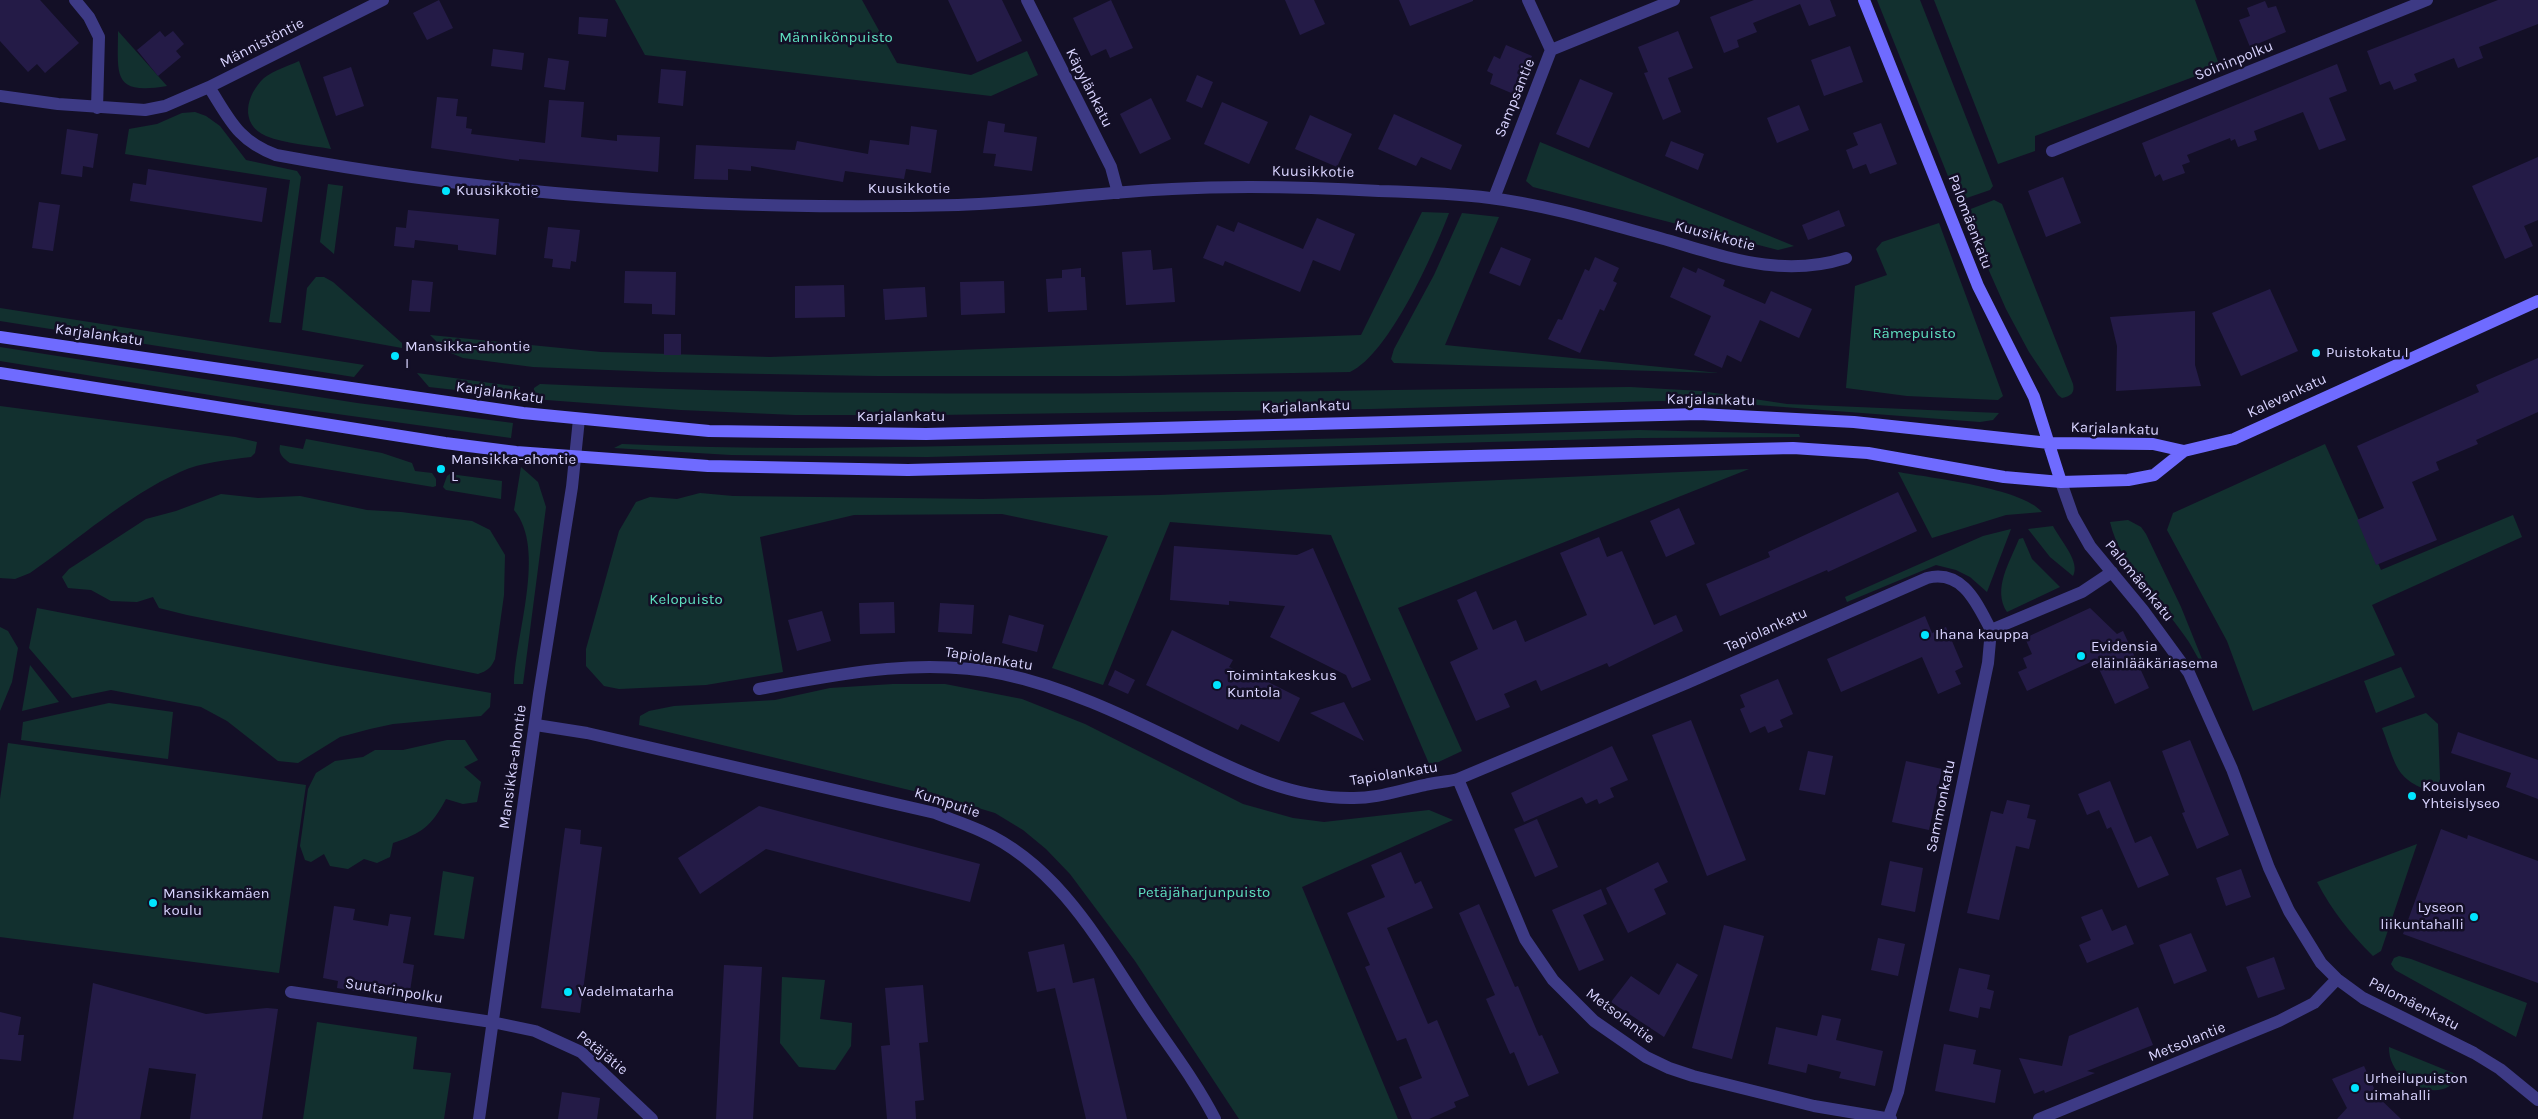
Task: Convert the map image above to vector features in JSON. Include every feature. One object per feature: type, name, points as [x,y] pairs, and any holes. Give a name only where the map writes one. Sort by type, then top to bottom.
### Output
[{"type":"main road","name":"Palomäenkatu","points":[[1864,0],[1978,286],[2034,397],[2061,482]]},
{"type":"main road","name":"Kalevankatu","points":[[2184,451],[2234,439],[2538,301]]},
{"type":"main road","name":"Karjalankatu","points":[[0,337],[513,412],[709,432],[926,434],[1699,414],[1854,422],[2049,443],[2153,444],[2184,451]]},
{"type":"main road","points":[[0,373],[444,443],[575,457],[708,466],[908,470],[1793,448],[1868,453],[2004,477],[2061,482],[2128,480],[2154,474],[2184,451]]},
{"type":"street","points":[[74,0],[89,17],[99,37],[97,108]]},
{"type":"street","name":"Männistöntie","points":[[209,88],[383,0]]},
{"type":"street","points":[[1528,0],[1551,50]]},
{"type":"street","name":"Sampsantie","points":[[1494,198],[1551,50],[1674,0]]},
{"type":"street","name":"Soininpolku","points":[[2052,152],[2427,0]]},
{"type":"street","name":"Käpylänkatu","points":[[1030,1],[1112,167],[1118,193]]},
{"type":"street","points":[[0,96],[97,108],[145,110],[166,106],[209,88]]},
{"type":"street","name":"Kuusikkotie","points":[[209,88],[237,131],[248,142],[276,155],[478,185],[629,199],[781,206],[961,204],[1174,188],[1312,188],[1494,198],[1602,222],[1744,261],[1802,268],[1821,266],[1846,258]]},
{"type":"street","name":"Mansikka-ahontie","points":[[479,1119],[579,419]]},
{"type":"street","name":"Palomäenkatu","points":[[2061,482],[2076,524],[2090,546],[2143,610],[2189,672],[2232,769],[2269,868],[2289,911],[2321,963],[2337,979],[2369,1002],[2474,1053],[2500,1069],[2538,1100]]},
{"type":"street","points":[[1991,630],[2082,592],[2112,572]]},
{"type":"street","name":"Tapiolankatu","points":[[759,689],[901,667],[954,667],[978,670],[1035,682],[1084,700],[1140,723],[1259,781],[1291,791],[1351,798],[1388,795],[1426,784],[1458,779],[1678,687],[1927,578],[1938,575],[1960,584],[1972,595],[1991,630]]},
{"type":"street","name":"Sammonkatu","points":[[1889,1119],[1898,1092],[1988,663],[1991,630]]},
{"type":"street","name":"Kumputie","points":[[536,725],[597,736],[935,813],[982,831],[1036,866],[1062,892],[1086,922],[1188,1072],[1215,1119]]},
{"type":"street","name":"Metsolantie","points":[[1458,779],[1525,939],[1553,980],[1594,1021],[1646,1057],[1678,1071],[1733,1087],[1814,1106],[1889,1119]]},
{"type":"street","name":"Metsolantie","points":[[2039,1119],[2279,1021],[2314,1003],[2337,979]]},
{"type":"street","name":"Suutarinpolku","points":[[291,992],[492,1022]]},
{"type":"street","name":"Petäjätie","points":[[492,1022],[535,1031],[569,1045],[595,1065],[652,1119]]},
{"type":"green space","name":"Männikönpuisto","points":[[615,0],[862,0],[897,63],[971,75],[1027,51],[1038,75],[991,96],[645,55]]},
{"type":"green space","points":[[1877,0],[1920,0],[1993,186],[1990,190],[1958,201]]},
{"type":"green space","points":[[1934,0],[2195,0],[2220,67],[2035,136],[2035,151],[1998,164]]},
{"type":"green space","points":[[118,31],[167,86],[136,88],[127,84],[122,79],[118,60]]},
{"type":"green space","points":[[299,61],[331,149],[290,143],[266,136],[257,131],[249,117],[248,109],[253,93],[264,78]]},
{"type":"green space","points":[[195,112],[206,116],[220,126],[246,160],[297,171],[301,177],[281,323],[269,322],[290,180],[125,154],[129,129],[157,124],[182,113]]},
{"type":"green space","points":[[1540,142],[1794,246],[1778,250],[1533,187],[1526,181]]},
{"type":"green space","points":[[328,184],[343,186],[334,254],[320,242]]},
{"type":"green space","points":[[1994,200],[2002,204],[2073,384],[2073,392],[2068,396],[2062,398],[2058,395],[2029,352],[2006,309],[1963,212]]},
{"type":"green space","points":[[1422,212],[1449,213],[1433,252],[1409,301],[1395,324],[1365,362],[1350,372],[1120,376],[877,376],[658,372],[533,367],[463,358],[446,351],[430,335],[601,352],[770,357],[1361,335]]},
{"type":"green space","points":[[1462,213],[1499,217],[1445,345],[1719,373],[1394,363],[1391,359],[1394,349],[1434,275]]},
{"type":"green space","name":"Rämepuisto","points":[[1939,223],[2003,396],[1998,400],[1907,396],[1846,388],[1855,286],[1887,275],[1876,249],[1882,242]]},
{"type":"green space","points":[[316,277],[324,277],[333,282],[402,343],[402,348],[302,330],[307,288]]},
{"type":"green space","points":[[0,308],[364,365],[354,377],[0,321]]},
{"type":"green space","points":[[0,347],[357,403],[513,423],[511,438],[272,405],[0,361]]},
{"type":"green space","points":[[417,373],[520,387],[518,397],[429,387]]},
{"type":"green space","points":[[540,384],[812,392],[949,393],[1630,387],[1701,391],[1787,404],[1999,413],[1993,420],[1980,422],[1718,402],[1660,401],[1370,409],[795,415],[681,410],[533,399],[534,388]]},
{"type":"green space","points":[[0,406],[235,437],[257,442],[255,453],[251,457],[224,460],[180,472],[121,506],[30,573],[15,579],[0,578]]},
{"type":"green space","points":[[1639,430],[1799,434],[1800,437],[1639,438],[927,457],[731,455],[614,448],[622,444],[839,448]]},
{"type":"green space","points":[[306,439],[382,453],[412,463],[415,471],[432,473],[436,479],[436,486],[290,463],[282,456],[280,445],[303,449]]},
{"type":"green space","points":[[2325,444],[2381,570],[2513,515],[2522,537],[2372,605],[2395,655],[2253,711],[2227,641],[2167,530],[2173,513]]},
{"type":"green space","points":[[521,467],[538,482],[546,507],[523,684],[514,684],[529,569],[528,547],[524,527],[514,510]]},
{"type":"green space","name":"Kelopuisto","points":[[1749,469],[1398,608],[1462,751],[1430,766],[1331,535],[1170,522],[1103,685],[1052,668],[1108,536],[1002,514],[854,515],[760,537],[783,672],[706,685],[619,689],[604,686],[586,666],[586,649],[619,531],[636,502],[650,497],[677,499],[700,493],[733,496],[982,499],[1160,495]]},
{"type":"green space","points":[[1898,472],[1996,490],[2016,496],[2042,512],[2006,515],[1932,538]]},
{"type":"green space","points":[[450,474],[502,481],[501,499],[446,490],[443,487],[447,476]]},
{"type":"green space","points":[[221,494],[258,498],[300,496],[367,510],[401,512],[472,521],[490,530],[505,555],[504,595],[495,659],[492,665],[478,674],[187,615],[159,608],[153,597],[137,602],[111,601],[91,590],[68,588],[62,577],[69,569],[146,519],[176,511]]},
{"type":"green space","points":[[2128,520],[2141,527],[2146,534],[2181,607],[2204,664],[2202,665],[2187,638],[2132,568],[2115,539],[2110,522]]},
{"type":"green space","points":[[2053,526],[2072,558],[2075,570],[2073,576],[2050,557],[2028,529]]},
{"type":"green space","points":[[2011,529],[1987,592],[1970,577],[1956,570],[1936,565],[1847,602],[1845,597],[1983,536]]},
{"type":"green space","points":[[2023,538],[2032,559],[2060,587],[2007,612],[2001,594],[2002,585],[2007,566],[2019,539]]},
{"type":"green space","points":[[37,608],[331,665],[491,693],[490,707],[481,716],[393,724],[370,729],[340,737],[298,763],[278,761],[227,721],[201,707],[111,690],[72,698],[29,648]]},
{"type":"green space","points":[[0,627],[8,631],[18,648],[12,682],[0,711]]},
{"type":"green space","points":[[30,665],[59,702],[22,711]]},
{"type":"green space","points":[[2401,667],[2415,697],[2376,713],[2364,681]]},
{"type":"green space","name":"Petäjäharjunpuisto","points":[[893,684],[945,684],[1022,699],[1085,724],[1243,804],[1293,818],[1324,822],[1429,810],[1453,820],[1302,887],[1398,1119],[1239,1119],[1135,961],[1070,874],[1046,849],[1023,830],[995,813],[955,801],[639,725],[640,716],[649,711],[674,706],[775,700],[830,688]]},
{"type":"green space","points":[[109,703],[173,712],[168,759],[21,740],[23,722]]},
{"type":"green space","points":[[2426,713],[2438,724],[2440,779],[2436,793],[2412,783],[2404,777],[2395,762],[2382,728]]},
{"type":"green space","points":[[447,740],[465,740],[478,760],[464,767],[481,782],[477,802],[463,804],[446,799],[425,828],[393,843],[390,857],[377,863],[364,859],[348,869],[330,866],[324,854],[311,862],[305,860],[300,846],[308,789],[316,773],[335,761],[363,757],[375,750],[403,750]]},
{"type":"green space","points":[[8,743],[306,785],[279,973],[0,937],[0,799]]},
{"type":"green space","points":[[2417,844],[2381,951],[2373,956],[2342,921],[2317,882]]},
{"type":"green space","points":[[443,871],[474,877],[464,939],[434,935]]},
{"type":"green space","points":[[2399,956],[2527,1003],[2516,1037],[2395,970],[2391,964],[2394,958]]},
{"type":"green space","points":[[782,977],[825,980],[820,1019],[852,1023],[851,1046],[835,1070],[799,1067],[780,1043]]},
{"type":"green space","points":[[317,1022],[417,1037],[413,1069],[451,1073],[444,1119],[303,1119]]},
{"type":"green space","points":[[2389,1047],[2458,1075],[2452,1084],[2442,1089],[2431,1090],[2419,1087],[2407,1081],[2398,1072],[2391,1061]]},
{"type":"building","points":[[0,0],[40,0],[79,43],[45,73],[37,64],[28,72],[0,41]]},
{"type":"building","points":[[439,0],[453,28],[427,40],[413,13]]},
{"type":"building","points":[[948,0],[1002,0],[1022,41],[977,62]]},
{"type":"building","points":[[1111,0],[1133,48],[1110,58],[1106,49],[1091,56],[1073,18]]},
{"type":"building","points":[[1285,0],[1314,0],[1325,24],[1300,35]]},
{"type":"building","points":[[1399,0],[1473,0],[1473,1],[1410,26]]},
{"type":"building","points":[[1754,0],[1830,0],[1836,16],[1809,26],[1800,4],[1753,23],[1757,32],[1737,40],[1739,47],[1724,53],[1710,17]]},
{"type":"building","points":[[2498,0],[2538,0],[2538,24],[2479,47],[2483,58],[2458,68],[2454,58],[2414,74],[2417,81],[2394,90],[2390,81],[2380,85],[2367,51]]},
{"type":"building","points":[[2265,1],[2268,8],[2276,6],[2286,32],[2250,47],[2239,20],[2250,16],[2247,8]]},
{"type":"building","points":[[579,17],[608,19],[606,37],[578,34]]},
{"type":"building","points":[[160,31],[165,37],[173,31],[184,44],[176,51],[181,57],[158,76],[137,50]]},
{"type":"building","points":[[1678,31],[1693,68],[1668,78],[1681,112],[1663,120],[1644,73],[1648,72],[1638,47]]},
{"type":"building","points":[[1506,45],[1532,56],[1516,95],[1490,84],[1493,74],[1487,71],[1494,56],[1500,59]]},
{"type":"building","points":[[1850,46],[1863,82],[1824,96],[1811,60]]},
{"type":"building","points":[[493,49],[524,53],[522,70],[491,66]]},
{"type":"building","points":[[548,58],[569,61],[565,90],[544,87]]},
{"type":"building","points":[[2337,64],[2347,91],[2329,98],[2346,140],[2319,150],[2303,112],[2254,131],[2257,140],[2238,147],[2235,139],[2231,141],[2230,138],[2187,155],[2190,162],[2182,165],[2185,173],[2163,181],[2160,174],[2155,177],[2142,143]]},
{"type":"building","points":[[351,67],[364,106],[336,116],[323,77]]},
{"type":"building","points":[[661,69],[686,71],[683,106],[658,103]]},
{"type":"building","points":[[1197,75],[1213,82],[1202,108],[1186,101]]},
{"type":"building","points":[[1580,79],[1613,93],[1589,148],[1556,134]]},
{"type":"building","points":[[437,97],[458,99],[456,116],[467,117],[466,128],[472,129],[471,134],[545,143],[549,100],[584,102],[581,137],[617,141],[617,135],[660,137],[658,172],[519,159],[519,161],[431,148]]},
{"type":"building","points":[[1151,98],[1171,139],[1140,154],[1120,114]]},
{"type":"building","points":[[1222,102],[1268,122],[1249,164],[1204,144]]},
{"type":"building","points":[[1799,105],[1809,130],[1777,143],[1767,118]]},
{"type":"building","points":[[1394,114],[1462,145],[1451,170],[1421,157],[1416,166],[1378,149]]},
{"type":"building","points":[[1310,115],[1352,134],[1337,167],[1295,149]]},
{"type":"building","points":[[988,121],[1005,124],[1004,132],[1037,137],[1032,171],[994,166],[996,154],[983,153]]},
{"type":"building","points":[[1881,123],[1897,164],[1870,174],[1866,164],[1853,169],[1846,150],[1858,145],[1853,133]]},
{"type":"building","points":[[911,126],[937,130],[931,173],[906,169],[904,179],[845,171],[843,182],[751,166],[751,171],[728,169],[728,180],[694,179],[696,145],[795,150],[797,141],[868,154],[870,140],[909,145]]},
{"type":"building","points":[[67,129],[98,134],[93,168],[83,166],[82,177],[61,174]]},
{"type":"building","points":[[1671,141],[1704,154],[1698,170],[1665,156]]},
{"type":"building","points":[[2538,157],[2538,220],[2524,226],[2533,246],[2505,259],[2472,186]]},
{"type":"building","points":[[148,169],[267,188],[262,222],[130,201],[133,183],[146,185]]},
{"type":"building","points":[[2063,177],[2081,223],[2046,237],[2028,191]]},
{"type":"building","points":[[39,202],[60,205],[53,251],[32,248]]},
{"type":"building","points":[[408,210],[499,219],[496,255],[458,250],[458,245],[415,240],[414,248],[394,246],[396,227],[406,228]]},
{"type":"building","points":[[1839,210],[1845,226],[1808,240],[1802,225]]},
{"type":"building","points":[[1317,218],[1355,234],[1340,271],[1313,260],[1300,292],[1225,261],[1223,266],[1203,258],[1217,225],[1234,232],[1238,222],[1303,249]]},
{"type":"building","points":[[548,227],[580,230],[576,262],[571,261],[570,269],[552,267],[553,259],[544,258]]},
{"type":"building","points":[[1501,247],[1531,259],[1520,286],[1489,273]]},
{"type":"building","points":[[1151,250],[1153,270],[1172,268],[1175,302],[1126,305],[1122,252]]},
{"type":"building","points":[[1595,257],[1619,268],[1613,281],[1617,283],[1604,311],[1600,309],[1580,353],[1548,339],[1558,319],[1562,320],[1585,269],[1589,271]]},
{"type":"building","points":[[1683,267],[1696,273],[1698,268],[1725,280],[1723,286],[1765,304],[1771,291],[1812,309],[1799,338],[1760,320],[1741,362],[1727,355],[1722,368],[1694,355],[1711,316],[1670,297]]},
{"type":"building","points":[[1081,268],[1081,277],[1085,277],[1087,310],[1048,312],[1046,279],[1062,278],[1062,270]]},
{"type":"building","points":[[625,271],[676,272],[675,315],[652,314],[652,304],[624,303]]},
{"type":"building","points":[[412,280],[433,282],[430,312],[409,311]]},
{"type":"building","points":[[1004,281],[1005,313],[961,315],[960,282]]},
{"type":"building","points":[[844,285],[845,317],[795,318],[795,286]]},
{"type":"building","points":[[925,287],[927,317],[885,320],[883,289]]},
{"type":"building","points":[[2270,289],[2298,351],[2241,376],[2212,313]]},
{"type":"building","points":[[2195,311],[2195,365],[2201,386],[2116,391],[2117,346],[2110,317]]},
{"type":"building","points":[[664,334],[681,334],[681,355],[664,355]]},
{"type":"building","points":[[2538,358],[2538,412],[2476,440],[2478,444],[2436,462],[2439,470],[2412,482],[2437,540],[2376,565],[2357,520],[2384,508],[2357,446],[2479,392],[2476,385]]},
{"type":"building","points":[[1898,492],[1917,531],[1828,572],[1827,570],[1720,616],[1706,584],[1770,557],[1768,552]]},
{"type":"building","points":[[1679,508],[1695,544],[1666,557],[1650,521]]},
{"type":"building","points":[[1599,537],[1607,557],[1622,551],[1654,625],[1676,615],[1683,631],[1609,667],[1607,663],[1541,691],[1536,680],[1504,694],[1510,707],[1476,721],[1450,662],[1478,649],[1457,600],[1476,591],[1493,630],[1516,620],[1525,642],[1587,615],[1560,553]]},
{"type":"building","points":[[1174,546],[1297,555],[1313,548],[1371,680],[1352,688],[1346,675],[1270,637],[1285,606],[1229,601],[1229,605],[1170,600]]},
{"type":"building","points":[[894,602],[895,633],[860,634],[859,603]]},
{"type":"building","points":[[940,603],[974,605],[972,634],[938,632]]},
{"type":"building","name":"Evidensia eläinlääkäriasema","points":[[2090,608],[2117,634],[2123,631],[2149,688],[2115,704],[2095,660],[2027,691],[2018,672],[2027,668],[2023,658],[2032,654],[2025,638]]},
{"type":"building","points":[[822,611],[831,641],[797,651],[788,620]]},
{"type":"building","points":[[1009,615],[1044,625],[1037,652],[1002,643]]},
{"type":"building","points":[[1925,616],[1932,633],[1946,627],[1963,667],[1955,671],[1961,684],[1938,694],[1922,657],[1841,692],[1827,659]]},
{"type":"building","name":"Toimintakeskus Kuntola","points":[[1172,630],[1233,660],[1229,667],[1261,682],[1262,679],[1300,698],[1279,742],[1241,724],[1238,730],[1146,685]]},
{"type":"building","points":[[1115,670],[1135,680],[1128,694],[1108,685]]},
{"type":"building","points":[[1778,679],[1793,714],[1780,720],[1783,727],[1768,733],[1765,726],[1750,733],[1740,709],[1745,707],[1740,695]]},
{"type":"building","points":[[1344,702],[1364,741],[1310,713]]},
{"type":"building","points":[[1691,720],[1746,860],[1707,876],[1652,735]]},
{"type":"building","points":[[2458,732],[2538,760],[2538,799],[2506,787],[2511,773],[2451,753]]},
{"type":"building","points":[[2190,740],[2229,835],[2197,849],[2182,813],[2185,812],[2162,751]]},
{"type":"building","points":[[1612,746],[1628,780],[1610,788],[1614,797],[1599,804],[1597,799],[1586,804],[1582,797],[1524,822],[1511,793]]},
{"type":"building","points":[[1808,751],[1833,756],[1825,795],[1799,790]]},
{"type":"building","points":[[1906,761],[1942,769],[1929,830],[1892,822]]},
{"type":"building","points":[[2110,781],[2135,843],[2151,836],[2169,875],[2138,888],[2111,827],[2107,829],[2099,810],[2087,815],[2078,794]]},
{"type":"building","points":[[2007,800],[2030,805],[2027,818],[2036,820],[2029,849],[2016,846],[1999,920],[1967,913],[1991,811],[2003,814]]},
{"type":"building","points":[[759,806],[980,864],[970,902],[766,849],[700,894],[678,858]]},
{"type":"building","points":[[1537,819],[1558,867],[1535,877],[1514,829]]},
{"type":"building","points":[[565,828],[581,830],[580,844],[602,847],[580,1013],[541,1008]]},
{"type":"building","name":"Lyseon liikuntahalli","points":[[2441,829],[2467,839],[2468,835],[2538,861],[2538,983],[2403,934]]},
{"type":"building","points":[[1401,852],[1415,884],[1421,881],[1433,908],[1387,928],[1428,1024],[1437,1020],[1469,1096],[1454,1102],[1456,1107],[1429,1119],[1412,1119],[1399,1087],[1422,1078],[1406,1038],[1397,1041],[1365,967],[1370,965],[1347,913],[1385,897],[1371,865]]},
{"type":"building","points":[[1890,861],[1923,868],[1915,912],[1881,905]]},
{"type":"building","points":[[1658,862],[1668,882],[1654,889],[1666,914],[1628,933],[1606,888]]},
{"type":"building","points":[[2241,869],[2251,897],[2226,906],[2216,878]]},
{"type":"building","points":[[1601,889],[1607,904],[1583,915],[1604,960],[1579,971],[1552,910]]},
{"type":"building","points":[[1479,904],[1515,987],[1518,986],[1539,1036],[1542,1035],[1559,1073],[1528,1086],[1514,1052],[1510,1054],[1486,999],[1495,995],[1459,913]]},
{"type":"building","points":[[334,906],[355,909],[353,920],[388,926],[390,914],[411,917],[403,963],[414,965],[410,991],[404,990],[403,999],[337,988],[338,981],[323,978]]},
{"type":"building","points":[[2102,909],[2112,931],[2126,925],[2134,944],[2087,963],[2079,945],[2091,940],[2081,917]]},
{"type":"building","points":[[1724,925],[1764,936],[1732,1059],[1692,1048]]},
{"type":"building","points":[[2191,933],[2207,971],[2174,984],[2159,945]]},
{"type":"building","points":[[1878,938],[1905,944],[1898,976],[1871,970]]},
{"type":"building","points":[[1064,944],[1073,983],[1094,978],[1127,1119],[1086,1119],[1055,988],[1037,992],[1028,952]]},
{"type":"building","points":[[2274,957],[2285,989],[2258,998],[2246,967]]},
{"type":"building","points":[[1677,963],[1698,975],[1664,1037],[1611,1002],[1631,976],[1659,995]]},
{"type":"building","points":[[724,965],[762,967],[753,1119],[716,1119]]},
{"type":"building","points":[[1959,968],[1990,975],[1987,989],[1994,991],[1990,1009],[1980,1007],[1978,1018],[1949,1011]]},
{"type":"building","points":[[93,983],[206,1014],[267,1008],[278,1009],[262,1119],[190,1119],[196,1074],[149,1068],[140,1119],[73,1119]]},
{"type":"building","points":[[923,985],[928,1042],[919,1043],[924,1100],[915,1101],[916,1119],[887,1119],[881,1046],[890,1045],[885,988]]},
{"type":"building","points":[[2138,1007],[2153,1045],[2087,1071],[2095,1073],[2045,1093],[2044,1090],[2034,1094],[2019,1058],[2062,1066],[2069,1036]]},
{"type":"building","points":[[0,1012],[21,1017],[18,1035],[24,1035],[21,1061],[0,1059]]},
{"type":"building","points":[[1822,1015],[1841,1019],[1836,1040],[1883,1051],[1875,1086],[1839,1078],[1841,1072],[1808,1064],[1806,1073],[1768,1064],[1776,1027],[1817,1036]]},
{"type":"building","points":[[1944,1044],[1976,1050],[1973,1064],[2001,1070],[1995,1103],[1935,1091]]},
{"type":"building","name":"Urheilupuiston uimahalli","points":[[2364,1066],[2378,1097],[2401,1119],[2337,1119],[2347,1108],[2332,1079]]},
{"type":"building","points":[[562,1092],[600,1098],[597,1119],[558,1119]]},
{"type":"place","name":"Kuusikkotie","points":[[446,191]]},
{"type":"place","name":"Puistokatu I","points":[[2316,353]]},
{"type":"place","name":"Mansikka-ahontie I","points":[[395,356]]},
{"type":"place","name":"Mansikka-ahontie L","points":[[441,469]]},
{"type":"place","name":"Ihana kauppa","points":[[1925,635]]},
{"type":"place","name":"Evidensia eläinlääkäriasema","points":[[2081,656]]},
{"type":"place","name":"Toimintakeskus Kuntola","points":[[1217,685]]},
{"type":"place","name":"Kouvolan Yhteislyseo","points":[[2412,796]]},
{"type":"place","name":"Mansikkamäen koulu","points":[[153,903]]},
{"type":"place","name":"Lyseon liikuntahalli","points":[[2474,917]]},
{"type":"place","name":"Vadelmatarha","points":[[568,992]]},
{"type":"place","name":"Urheilupuiston uimahalli","points":[[2355,1088]]}]
